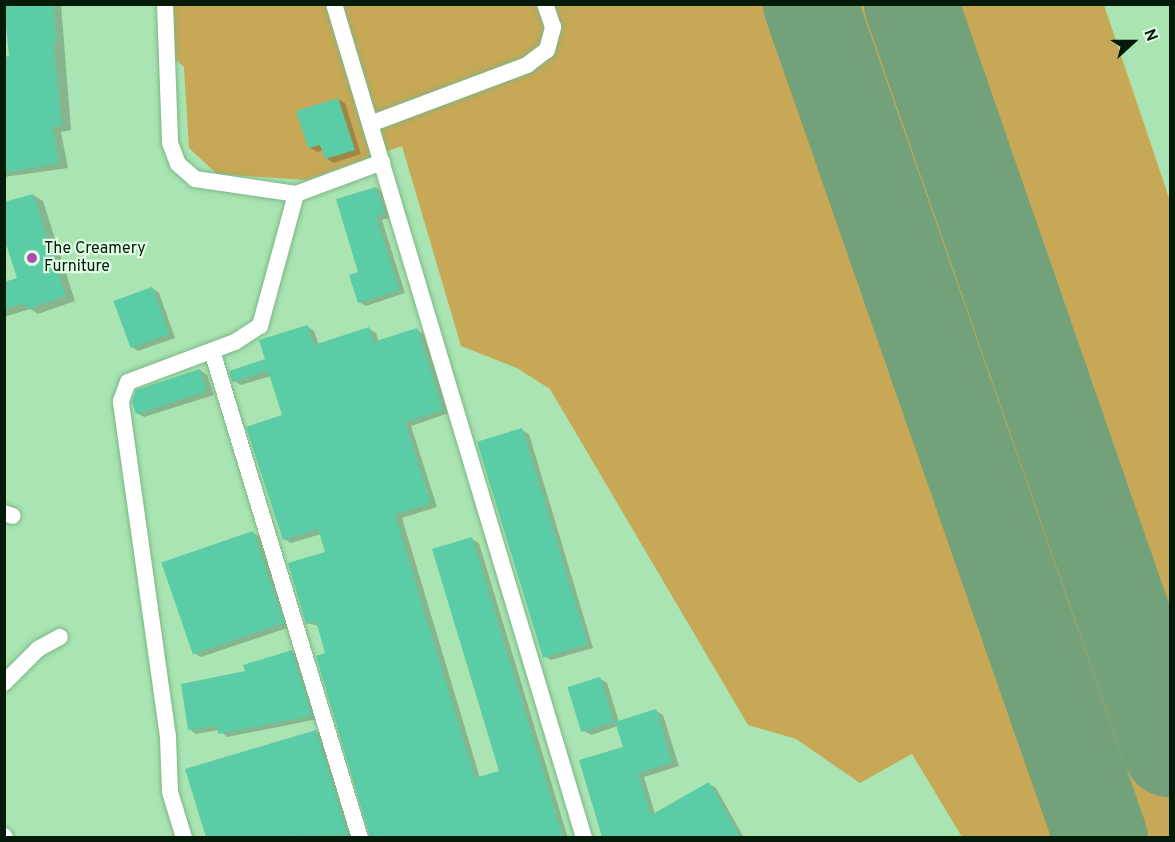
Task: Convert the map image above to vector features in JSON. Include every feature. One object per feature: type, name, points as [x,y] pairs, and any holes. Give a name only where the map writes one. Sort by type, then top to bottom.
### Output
[{"type":"lane","points":[[165,4],[167,116],[170,142],[178,164],[195,179],[296,194],[382,162]]},
{"type":"lane","points":[[334,4],[584,837]]},
{"type":"lane","points":[[370,124],[527,65],[547,50],[553,27],[545,4]]},
{"type":"lane","points":[[184,837],[170,792],[168,737],[121,401],[128,381],[212,351],[260,327],[296,194]]},
{"type":"lane","points":[[212,351],[360,837]]},
{"type":"lane","points":[[4,683],[38,649],[60,637]]},
{"type":"shaded area","points":[[172,5],[1104,5],[1170,201],[1170,837],[962,837],[912,754],[860,783],[796,739],[748,725],[550,389],[517,368],[461,346],[402,146],[306,180],[217,174],[189,148],[184,67],[175,59]]},
{"type":"building","points":[[4,4],[53,4],[57,43],[53,43],[62,126],[52,127],[59,163],[4,173],[4,57],[9,56]]},
{"type":"building","points":[[338,98],[355,150],[325,159],[320,145],[308,148],[296,111]]},
{"type":"building","points":[[376,187],[385,213],[376,216],[399,290],[358,303],[349,275],[358,272],[336,199]]},
{"type":"building","name":"The Creamery Furniture","points":[[33,194],[66,296],[27,309],[25,303],[4,309],[4,282],[17,278],[4,238],[4,202]]},
{"type":"building","points":[[152,287],[169,334],[131,348],[113,301]]},
{"type":"building","points":[[307,325],[314,345],[369,327],[373,342],[417,328],[443,410],[405,422],[431,503],[395,515],[475,778],[499,771],[432,549],[472,537],[563,837],[370,837],[316,656],[325,653],[316,621],[306,624],[288,563],[325,552],[318,529],[283,540],[246,427],[282,415],[268,371],[232,382],[229,371],[265,359],[259,340]]},
{"type":"building","points":[[200,369],[207,391],[136,414],[132,402],[136,390]]},
{"type":"building","points":[[522,428],[588,644],[543,658],[477,442]]},
{"type":"building","points":[[253,531],[285,623],[193,654],[161,563]]},
{"type":"building","points":[[292,650],[312,716],[218,734],[217,726],[188,730],[181,684],[245,671],[243,665]]},
{"type":"building","points":[[600,677],[614,722],[581,732],[567,687]]},
{"type":"building","points":[[656,709],[672,762],[638,773],[651,815],[709,782],[740,837],[602,837],[579,760],[623,747],[615,722]]},
{"type":"building","points":[[316,730],[348,835],[206,837],[185,769]]},
{"type":"runway","points":[[810,4],[1101,838]]},
{"type":"runway","points":[[911,4],[1170,750]]},
{"type":"place","name":"The Creamery Furniture","points":[[32,258]]}]
